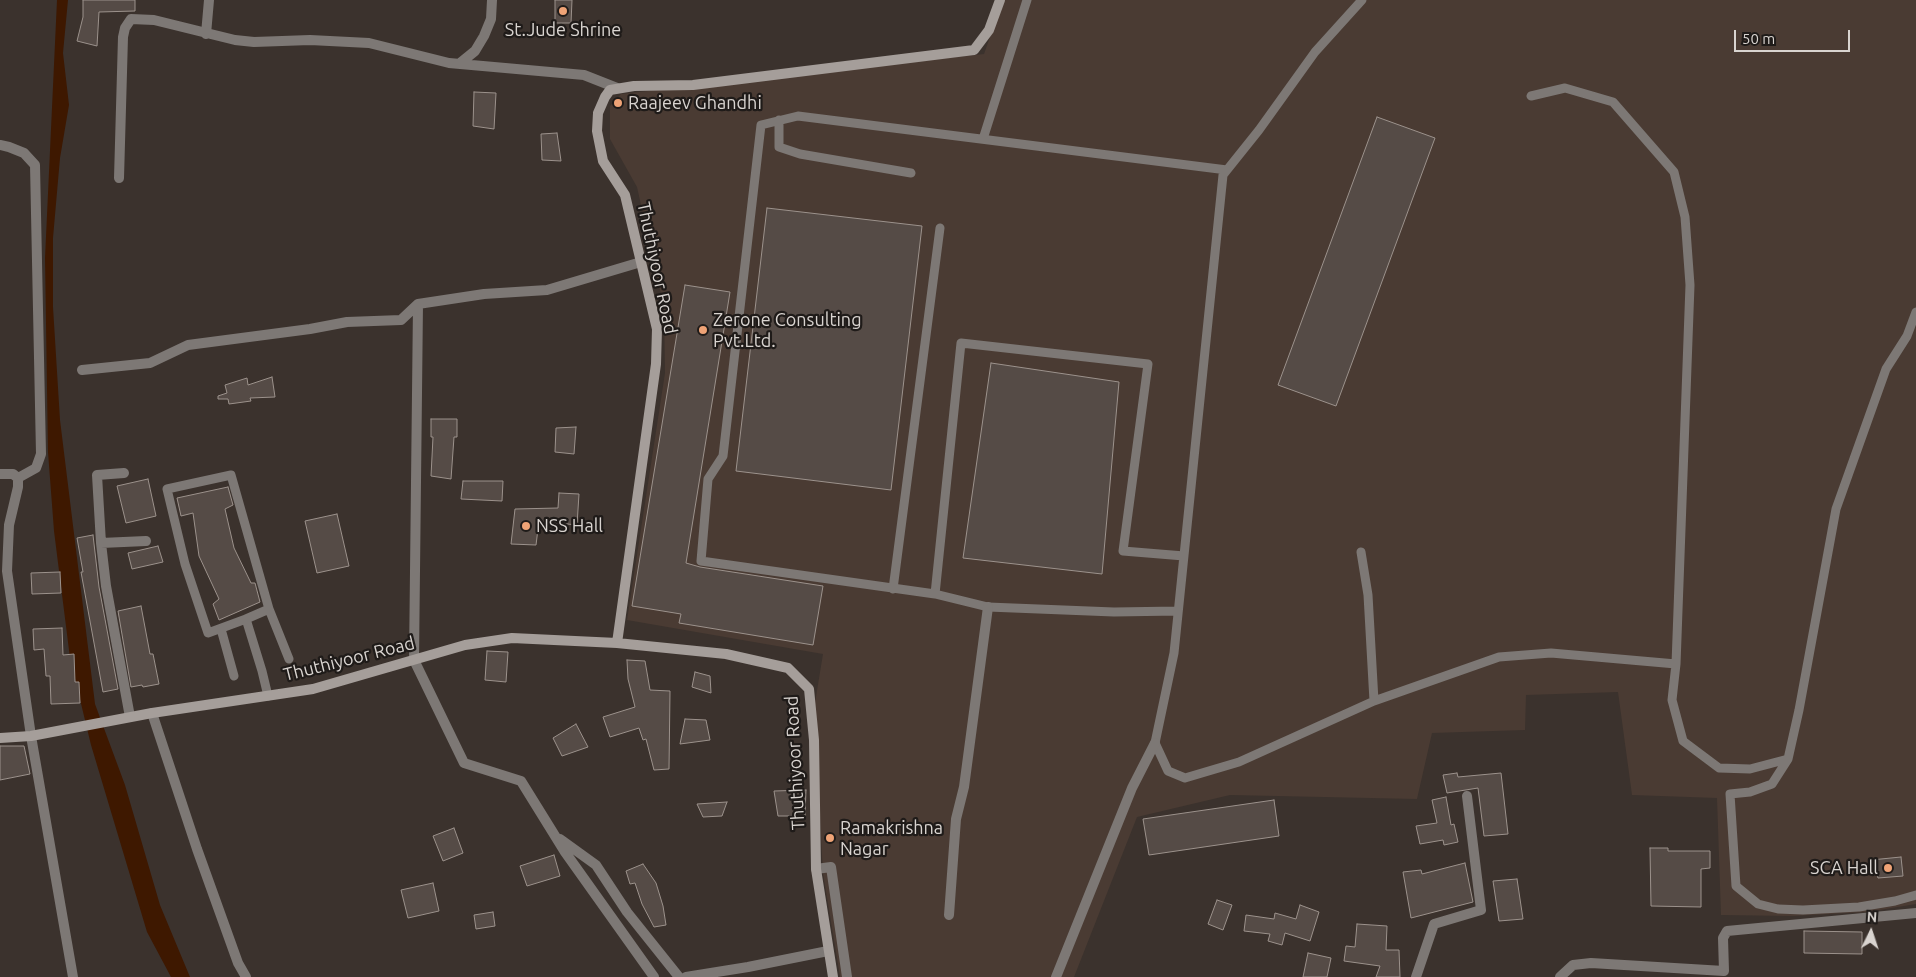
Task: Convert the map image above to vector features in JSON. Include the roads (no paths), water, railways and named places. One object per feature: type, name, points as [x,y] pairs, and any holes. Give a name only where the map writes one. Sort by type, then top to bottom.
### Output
[{"type":"main road","points":[[618,88],[693,85],[974,50],[989,30],[1000,0]]},
{"type":"main road","name":"Thuthiyoor Road","points":[[617,643],[656,364],[657,329],[625,195],[603,161],[597,131],[598,113],[605,97],[610,90],[618,88]]},
{"type":"main road","name":"Thuthiyoor Road","points":[[0,738],[31,736],[152,713],[313,689],[465,645],[512,638],[617,643],[726,654],[788,668],[809,689],[814,740],[816,869],[832,977]]},
{"type":"street","points":[[206,34],[209,0]]},
{"type":"street","points":[[459,64],[475,51],[484,36],[491,19],[492,0]]},
{"type":"street","points":[[119,178],[123,36],[131,19],[154,20],[206,34],[254,42],[310,40],[369,43],[418,56],[459,64],[584,75],[618,88]]},
{"type":"street","points":[[0,145],[24,153],[35,165],[41,454],[36,468],[18,478]]},
{"type":"street","points":[[82,370],[150,362],[188,345],[310,330],[347,322],[400,320],[418,304],[484,294],[547,290],[641,262]]},
{"type":"street","points":[[418,304],[414,660],[464,763],[521,781],[554,835],[654,977]]},
{"type":"street","points":[[0,474],[13,474],[18,478]]},
{"type":"street","points":[[124,474],[97,475],[106,586],[130,717]]},
{"type":"street","points":[[18,478],[18,487],[9,525],[7,571],[31,736],[73,977]]},
{"type":"street","points":[[101,542],[146,541]]},
{"type":"street","points":[[949,915],[956,820],[964,787],[988,607]]},
{"type":"street","points":[[152,713],[197,849],[238,962],[246,977]]},
{"type":"street","points":[[1056,977],[1132,788],[1155,743]]},
{"type":"street","points":[[1416,977],[1434,924],[1481,910],[1467,796]]},
{"type":"street","points":[[554,835],[596,865],[627,912],[678,977]]},
{"type":"street","points":[[816,869],[831,867],[847,977]]},
{"type":"street","points":[[1560,977],[1573,965],[1591,963],[1724,971],[1723,938],[1727,931],[1916,913]]},
{"type":"street","points":[[686,977],[749,972],[828,951]]},
{"type":"lane","points":[[983,139],[1027,0]]},
{"type":"lane","points":[[1362,0],[1315,52],[1259,130],[1223,175],[1174,653],[1155,743],[1168,771],[1185,778],[1239,762],[1374,701],[1499,656],[1551,654],[1676,664]]},
{"type":"lane","points":[[1531,96],[1565,88],[1613,102],[1674,172],[1685,217],[1690,286],[1676,664],[1672,700],[1683,741],[1719,768],[1750,769],[1788,759]]},
{"type":"lane","points":[[1178,612],[1114,612],[988,607],[935,594],[893,590],[701,561],[708,479],[723,456],[761,125],[798,116],[1227,170]]},
{"type":"lane","points":[[779,120],[779,148],[800,154],[911,173]]},
{"type":"lane","points":[[893,590],[940,228]]},
{"type":"lane","points":[[1916,312],[1907,336],[1886,369],[1836,509],[1801,701],[1788,759],[1772,784],[1750,792],[1730,794],[1736,886],[1758,904],[1802,910],[1859,906],[1895,901],[1916,895]]},
{"type":"lane","points":[[935,594],[961,343],[1148,364],[1123,550],[1184,556]]},
{"type":"lane","points":[[269,608],[208,633],[185,564],[167,489],[231,475],[269,608],[289,659]]},
{"type":"lane","points":[[1362,552],[1368,595],[1374,701]]},
{"type":"lane","points":[[246,619],[268,696]]},
{"type":"lane","points":[[221,629],[234,676]]},
{"type":"place","name":"St.Jude Shrine","points":[[563,11]]},
{"type":"place","name":"Raajeev Ghandhi","points":[[618,103]]},
{"type":"place","name":"Zerone Consulting Pvt.Ltd.","points":[[703,330]]},
{"type":"place","name":"NSS Hall","points":[[526,526]]},
{"type":"place","name":"Ramakrishna Nagar","points":[[830,838]]},
{"type":"place","name":"SCA Hall","points":[[1888,868]]}]
